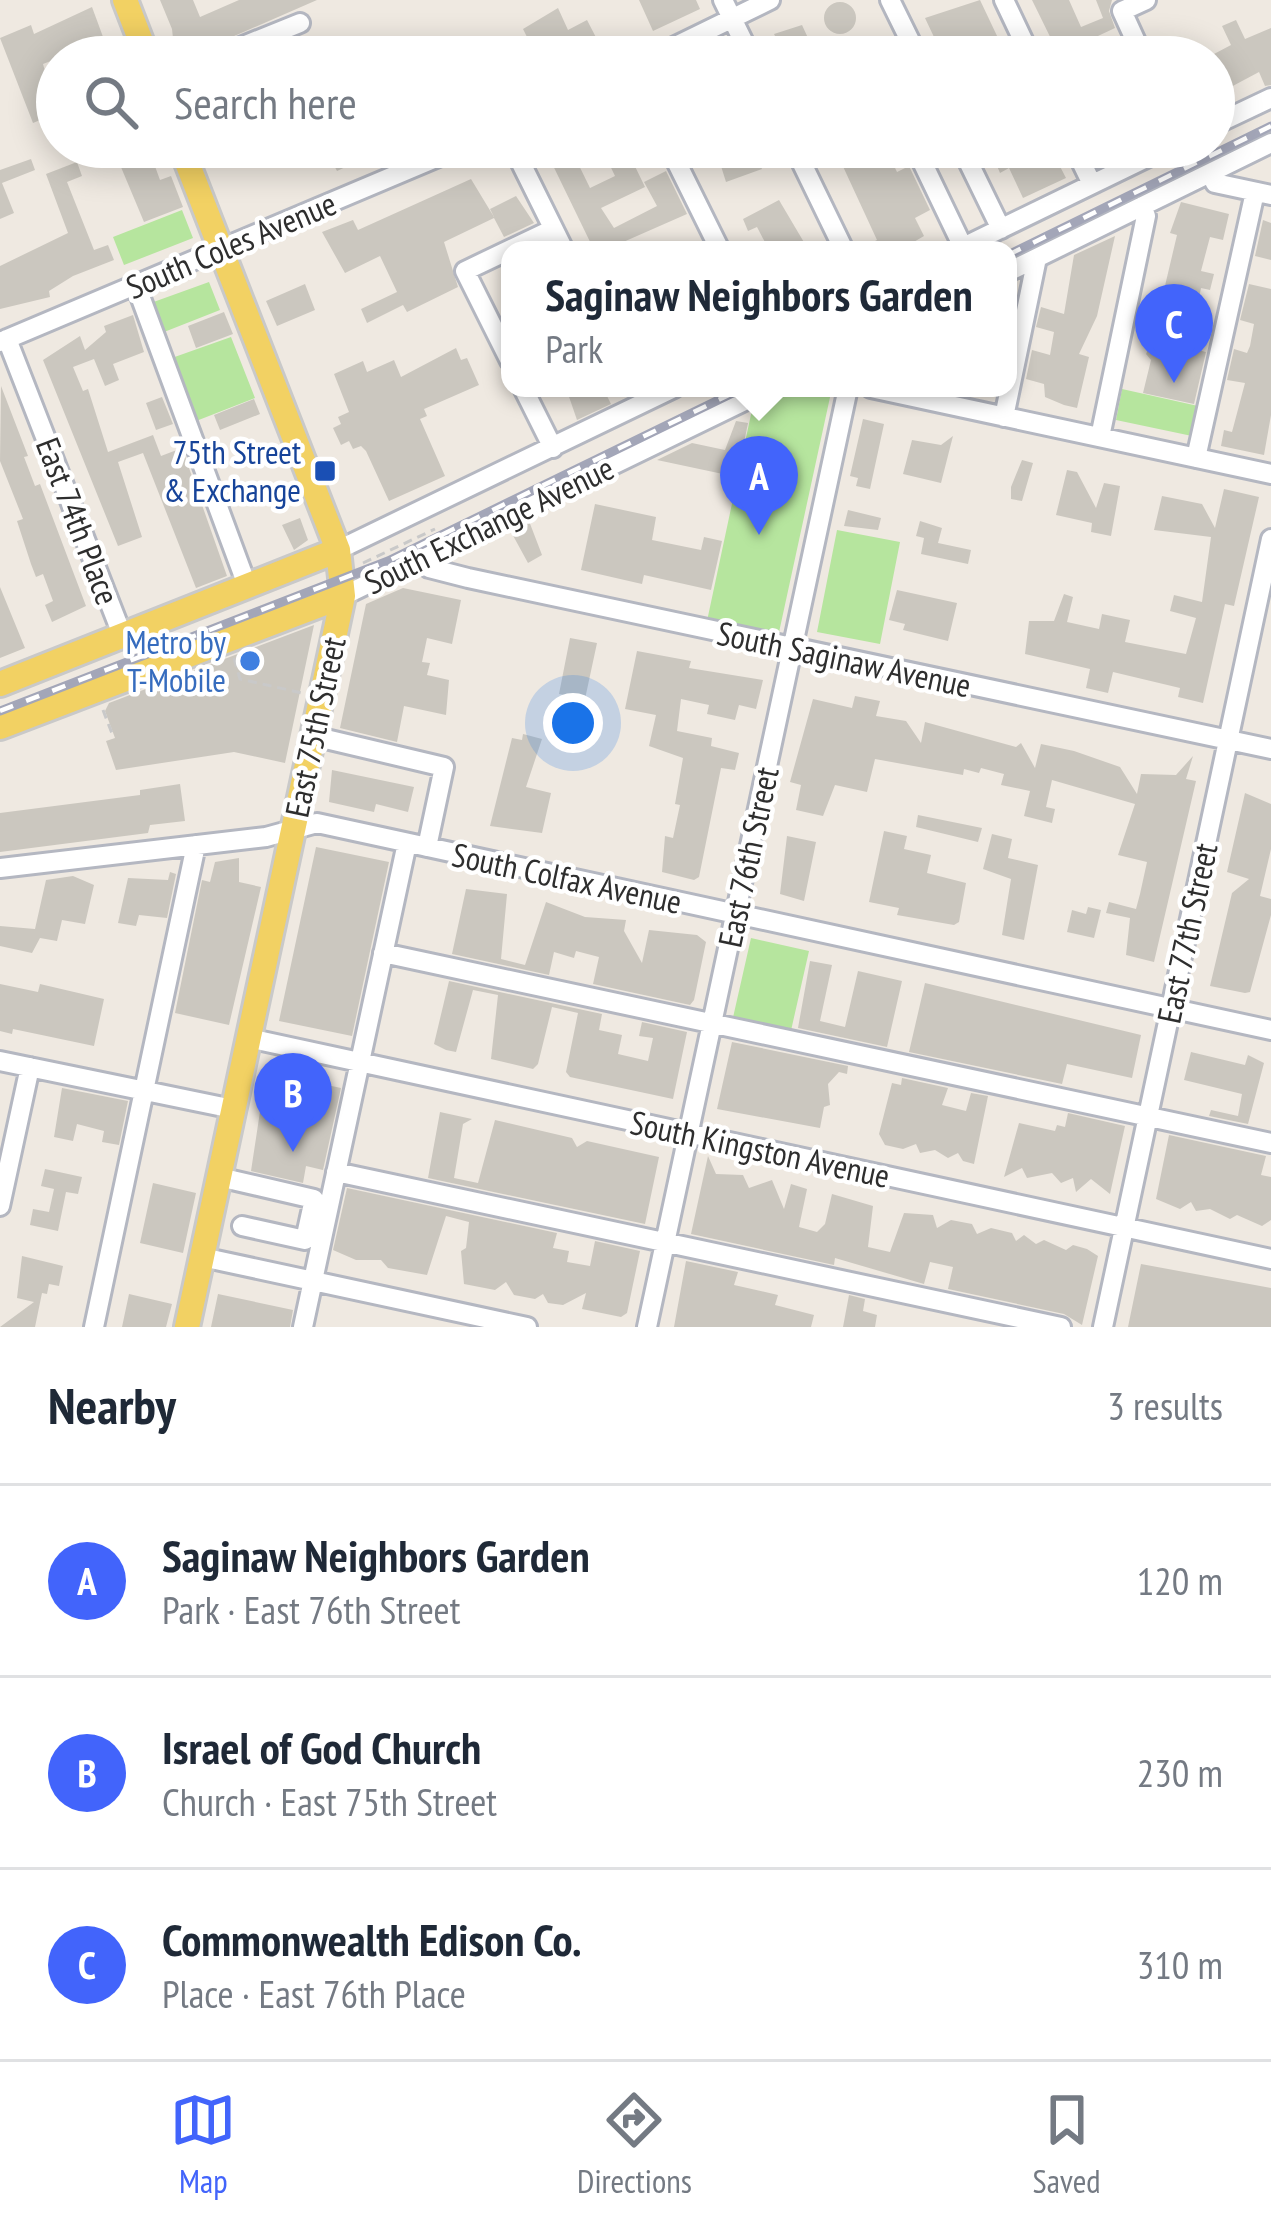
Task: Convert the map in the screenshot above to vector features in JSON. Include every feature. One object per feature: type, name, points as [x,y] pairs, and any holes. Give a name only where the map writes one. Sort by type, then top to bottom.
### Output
[{"type":"main road","points":[[125,0],[139,36]]},
{"type":"main road","name":"East 75th Street","points":[[187,1327],[343,596],[338,550],[190,168]]},
{"type":"main road","name":"South Exchange Avenue","points":[[0,684],[338,550]]},
{"type":"main road","name":"South Exchange Avenue","points":[[0,728],[343,596]]},
{"type":"street","points":[[723,0],[740,36]]},
{"type":"street","points":[[697,36],[770,0]]},
{"type":"street","points":[[890,0],[907,36]]},
{"type":"street","points":[[1004,0],[1021,36]]},
{"type":"street","points":[[1134,36],[1122,10],[1146,0]]},
{"type":"street","points":[[268,36],[300,23]]},
{"type":"street","points":[[1235,115],[1271,98]]},
{"type":"street","points":[[1235,161],[1271,143]]},
{"type":"street","name":"South Coles Avenue","points":[[4,340],[413,168]]},
{"type":"street","points":[[523,168],[559,241]]},
{"type":"street","points":[[679,168],[716,241]]},
{"type":"street","points":[[804,168],[840,241]]},
{"type":"street","points":[[924,168],[956,241]]},
{"type":"street","points":[[971,168],[1001,229]]},
{"type":"street","points":[[1084,168],[1092,184]]},
{"type":"street","points":[[976,241],[1125,168]]},
{"type":"street","points":[[1017,268],[1220,168]]},
{"type":"street","points":[[1196,458],[1263,194],[1215,183],[1210,173]]},
{"type":"street","points":[[1100,437],[1144,223],[1142,206]]},
{"type":"street","points":[[530,241],[554,230]]},
{"type":"street","points":[[501,254],[465,271],[501,344]]},
{"type":"street","points":[[1017,352],[1036,258]]},
{"type":"street","points":[[136,286],[248,588]]},
{"type":"street","name":"East 74th Place","points":[[4,340],[123,637]]},
{"type":"street","points":[[528,397],[553,448]]},
{"type":"street","name":"South Exchange Avenue","points":[[338,550],[553,448],[633,397]]},
{"type":"street","name":"South Exchange Avenue","points":[[343,596],[753,397]]},
{"type":"street","name":"East 76th Street","points":[[647,1327],[846,397]]},
{"type":"street","points":[[925,397],[1271,474]]},
{"type":"street","points":[[969,409],[971,397]]},
{"type":"street","points":[[1004,417],[1008,397]]},
{"type":"street","name":"East 77th Street","points":[[1103,1327],[1271,539]]},
{"type":"street","name":"South Saginaw Avenue","points":[[423,558],[429,568],[1271,749]]},
{"type":"street","points":[[303,1327],[383,953],[444,767],[313,736]]},
{"type":"street","name":"South Colfax Avenue","points":[[0,868],[196,845],[316,823],[1271,1030]]},
{"type":"street","points":[[94,1327],[196,845]]},
{"type":"street","points":[[383,953],[1271,1143]]},
{"type":"street","name":"South Kingston Avenue","points":[[248,1038],[1271,1259]]},
{"type":"street","points":[[0,1060],[233,1109]]},
{"type":"street","points":[[0,1206],[30,1067]]},
{"type":"street","points":[[336,1172],[1061,1327]]},
{"type":"street","points":[[219,1177],[314,1199],[305,1240],[242,1226]]},
{"type":"street","points":[[202,1256],[527,1327]]},
{"type":"path","points":[[363,563],[435,529]]},
{"type":"path","points":[[232,650],[240,680],[303,693]]},
{"type":"path","points":[[100,700],[113,736]]},
{"type":"green space","points":[[182,210],[193,238],[124,265],[113,237]]},
{"type":"green space","points":[[209,282],[220,310],[159,334],[148,304]]},
{"type":"green space","points":[[231,337],[255,398],[191,423],[169,359]]},
{"type":"green space","points":[[1122,389],[1198,406],[1192,436],[1116,420]]},
{"type":"green space","points":[[769,397],[830,397],[778,637],[707,621],[753,405]]},
{"type":"green space","points":[[837,530],[900,542],[880,644],[817,632]]},
{"type":"green space","points":[[751,938],[809,951],[790,1035],[732,1022]]},
{"type":"building","points":[[160,0],[193,0],[200,17],[239,0],[317,0],[234,36],[173,36]]},
{"type":"building","points":[[639,0],[696,0],[700,9],[653,31]]},
{"type":"building","points":[[980,0],[997,36],[934,36],[925,18]]},
{"type":"building","points":[[1032,0],[1069,0],[1081,27],[1103,18],[1096,0],[1112,0],[1109,11],[1115,28],[1098,36],[1050,36]]},
{"type":"building","points":[[840,2],[851,7],[856,18],[851,29],[840,34],[829,29],[824,18],[829,7]]},
{"type":"building","points":[[92,7],[103,36],[36,36],[33,123],[0,38],[31,25],[34,34]]},
{"type":"building","points":[[558,8],[568,30],[587,20],[595,36],[526,36],[523,29]]},
{"type":"building","points":[[1236,20],[1245,39],[1271,28],[1271,85],[1265,86],[1259,72],[1235,85],[1235,36],[1227,36],[1222,26]]},
{"type":"building","points":[[802,25],[807,36],[775,36]]},
{"type":"building","points":[[31,159],[35,170],[2,183],[14,213],[0,219],[0,170]]},
{"type":"building","points":[[79,168],[82,176],[67,182],[94,250],[108,245],[114,260],[73,276],[49,291],[50,297],[0,309],[0,266],[68,233],[46,174]]},
{"type":"building","points":[[121,168],[156,168],[160,180],[171,176],[183,207],[144,222]]},
{"type":"building","points":[[554,168],[580,168],[590,188],[615,176],[611,168],[636,168],[645,187],[601,208],[614,228],[657,206],[644,182],[666,171],[687,214],[626,241],[590,241]]},
{"type":"building","points":[[722,168],[762,169],[726,182]]},
{"type":"building","points":[[844,168],[895,168],[897,172],[910,168],[930,210],[915,218],[924,236],[915,241],[877,240]]},
{"type":"building","points":[[1009,168],[1061,168],[1066,178],[1023,198]]},
{"type":"building","points":[[471,179],[494,217],[490,209],[516,196],[534,223],[504,237],[494,218],[444,242],[458,287],[407,312],[403,305],[367,323],[361,309],[397,292],[380,256],[345,273],[322,232],[353,220],[358,230]]},
{"type":"building","points":[[779,200],[803,241],[764,241],[757,227],[748,231],[743,219]]},
{"type":"building","points":[[1181,202],[1229,214],[1223,240],[1210,237],[1201,271],[1214,274],[1210,290],[1201,288],[1196,313],[1162,305],[1157,294],[1164,290],[1177,235],[1170,233]]},
{"type":"building","points":[[1263,220],[1271,223],[1271,260],[1255,256]]},
{"type":"building","points":[[1115,236],[1097,316],[1079,354],[1089,357],[1077,408],[1064,405],[1045,397],[1044,384],[1026,379],[1032,350],[1050,355],[1054,332],[1036,327],[1041,307],[1064,314],[1074,255]]},
{"type":"building","points":[[305,284],[315,310],[277,326],[266,301]]},
{"type":"building","points":[[1249,284],[1271,289],[1271,415],[1264,455],[1221,446],[1224,430],[1232,432],[1245,383],[1227,380],[1234,349],[1247,353],[1250,346],[1254,324],[1240,320]]},
{"type":"building","points":[[224,312],[233,334],[196,348],[188,326]]},
{"type":"building","points":[[133,315],[144,352],[113,364],[119,380],[105,386],[94,359],[73,367],[83,391],[88,389],[108,452],[153,435],[161,456],[182,448],[227,576],[196,588],[143,453],[118,462],[142,537],[118,546],[43,360],[80,336],[85,350],[106,332],[104,326]]},
{"type":"building","points":[[1153,339],[1206,352],[1194,404],[1143,393],[1151,360],[1146,354]]},
{"type":"building","points":[[456,348],[461,360],[467,358],[479,385],[424,409],[427,416],[420,419],[445,476],[389,501],[366,451],[361,446],[353,449],[349,441],[341,445],[333,428],[341,424],[338,417],[349,412],[334,374],[363,361],[367,372],[394,360],[401,377]]},
{"type":"building","points":[[1,386],[35,486],[40,484],[86,606],[52,622],[45,605],[53,601],[43,574],[36,577],[31,564],[17,521],[23,519],[0,461]]},
{"type":"building","points":[[162,397],[173,424],[156,430],[146,403]]},
{"type":"building","points":[[569,397],[608,397],[611,404],[577,420]]},
{"type":"building","points":[[254,399],[260,414],[220,430],[214,415]]},
{"type":"building","points":[[863,419],[884,424],[870,489],[856,486],[858,478],[850,476]]},
{"type":"building","points":[[736,421],[748,423],[737,477],[657,460],[692,443],[725,450]]},
{"type":"building","points":[[953,436],[941,483],[903,474],[912,440],[941,445]]},
{"type":"building","points":[[1022,460],[1033,463],[1022,501],[1011,499],[1011,487]]},
{"type":"building","points":[[1067,470],[1077,472],[1096,508],[1104,483],[1120,486],[1111,536],[1091,532],[1092,523],[1056,515]]},
{"type":"building","points":[[1224,489],[1259,497],[1234,606],[1225,604],[1203,703],[1178,697],[1180,688],[1113,672],[1108,693],[1086,688],[1090,669],[1025,654],[1029,621],[1054,621],[1064,594],[1073,597],[1067,622],[1099,629],[1102,614],[1130,620],[1125,642],[1186,654],[1196,618],[1170,611],[1174,595],[1202,602],[1211,537],[1154,530],[1162,496],[1202,504],[1215,528]]},
{"type":"building","points":[[595,504],[656,517],[652,540],[701,550],[704,537],[722,541],[711,590],[644,575],[642,584],[581,570]]},
{"type":"building","points":[[848,510],[881,518],[878,530],[844,526]]},
{"type":"building","points":[[300,518],[308,540],[294,550],[282,525]]},
{"type":"building","points":[[529,521],[542,555],[528,563],[510,530]]},
{"type":"building","points":[[920,521],[942,528],[938,543],[971,550],[968,564],[921,554],[924,538],[916,536]]},
{"type":"building","points":[[0,587],[25,648],[0,658]]},
{"type":"building","points":[[403,588],[461,600],[452,644],[427,638],[422,662],[430,663],[427,675],[449,680],[446,715],[404,706],[397,742],[340,728],[366,604]]},
{"type":"building","points":[[897,590],[957,603],[948,641],[903,630],[905,624],[889,620]]},
{"type":"building","points":[[314,625],[285,763],[234,752],[116,770],[106,741],[115,738],[105,711],[109,703]]},
{"type":"building","points":[[570,638],[597,643],[585,699],[559,694]]},
{"type":"building","points":[[637,651],[691,661],[689,668],[763,680],[756,709],[739,705],[735,720],[707,714],[709,705],[681,699],[677,731],[712,738],[711,746],[739,753],[735,770],[721,768],[699,877],[694,880],[662,872],[665,836],[673,838],[680,805],[675,804],[683,758],[649,746],[656,715],[625,709]]},
{"type":"building","points":[[855,696],[880,701],[876,716],[906,721],[921,743],[925,722],[1016,747],[1021,743],[1035,768],[1041,744],[1074,751],[1120,767],[1137,794],[1141,774],[1176,775],[1193,756],[1186,779],[1196,781],[1154,962],[1126,955],[1130,918],[1106,913],[1109,902],[1136,909],[1140,894],[1147,862],[1118,855],[1135,804],[1052,780],[1046,807],[1055,809],[1052,823],[1024,816],[1030,791],[1001,785],[1004,774],[981,768],[979,773],[964,769],[963,775],[875,759],[867,792],[835,785],[823,816],[796,810],[801,785],[790,782],[813,699],[852,708]]},
{"type":"building","points":[[523,734],[542,739],[526,787],[551,793],[542,833],[490,826],[512,738],[522,740]]},
{"type":"building","points":[[332,770],[414,787],[408,812],[376,804],[374,812],[329,802]]},
{"type":"building","points":[[180,784],[185,821],[150,825],[148,833],[0,852],[0,813],[140,795],[140,790]]},
{"type":"building","points":[[1245,793],[1271,804],[1271,849],[1260,896],[1271,899],[1271,915],[1250,992],[1245,993],[1210,986],[1232,893],[1249,879],[1227,872]]},
{"type":"building","points":[[918,815],[982,828],[978,842],[916,827]]},
{"type":"building","points":[[884,831],[907,836],[904,849],[931,855],[927,873],[966,883],[959,922],[897,915],[899,908],[869,902]]},
{"type":"building","points":[[992,834],[1012,839],[1008,858],[1038,865],[1024,940],[1002,935],[1011,879],[983,869]]},
{"type":"building","points":[[787,836],[816,842],[804,901],[780,894]]},
{"type":"building","points":[[316,847],[389,862],[352,1036],[279,1021]]},
{"type":"building","points":[[239,858],[239,882],[261,887],[229,1025],[175,1013],[202,880],[210,882],[215,862]]},
{"type":"building","points":[[170,872],[176,874],[167,918],[139,915],[136,926],[118,923],[128,878],[168,880]]},
{"type":"building","points":[[73,876],[94,885],[85,924],[62,920],[57,941],[40,938],[32,953],[0,946],[0,926],[35,929],[46,880]]},
{"type":"building","points":[[466,889],[507,894],[501,959],[525,965],[546,902],[585,917],[626,920],[624,931],[642,963],[649,930],[697,935],[706,942],[694,1000],[690,1005],[593,984],[599,957],[576,951],[574,958],[554,952],[549,975],[452,954]]},
{"type":"building","points":[[1088,907],[1101,910],[1094,938],[1067,932],[1072,910],[1086,914]]},
{"type":"building","points":[[810,961],[832,965],[820,1021],[845,1027],[858,971],[902,981],[887,1047],[798,1028]]},
{"type":"building","points":[[449,981],[602,1014],[599,1030],[622,1035],[618,1054],[648,1061],[653,1038],[639,1036],[642,1022],[687,1032],[673,1099],[570,1077],[566,1072],[578,1013],[552,1007],[533,1069],[491,1059],[498,995],[473,990],[456,1052],[434,1044]]},
{"type":"building","points":[[925,983],[1141,1035],[1132,1078],[1067,1064],[1062,1084],[909,1052]]},
{"type":"building","points":[[0,984],[38,992],[40,984],[104,999],[94,1046],[13,1029],[12,1034],[0,1031]]},
{"type":"building","points":[[732,1042],[848,1066],[847,1074],[839,1072],[828,1084],[830,1105],[824,1107],[820,1128],[717,1109]]},
{"type":"building","points":[[1191,1052],[1245,1065],[1248,1055],[1264,1063],[1248,1124],[1209,1116],[1211,1110],[1238,1116],[1242,1094],[1184,1080]]},
{"type":"building","points":[[266,1072],[341,1088],[323,1170],[306,1166],[303,1183],[251,1171]]},
{"type":"building","points":[[902,1078],[948,1088],[942,1105],[966,1111],[971,1093],[988,1096],[974,1164],[963,1161],[958,1153],[948,1158],[935,1150],[920,1153],[916,1144],[903,1149],[885,1145],[879,1134],[892,1083],[901,1085]]},
{"type":"building","points":[[62,1088],[128,1101],[119,1145],[102,1142],[104,1131],[77,1124],[73,1141],[54,1137]]},
{"type":"building","points":[[440,1112],[472,1119],[463,1124],[454,1178],[478,1183],[495,1120],[572,1138],[577,1147],[587,1141],[659,1157],[645,1224],[428,1178]]},
{"type":"building","points":[[1068,1113],[1125,1126],[1110,1194],[1091,1179],[1076,1192],[1073,1178],[1061,1183],[1052,1173],[1027,1178],[1022,1168],[1004,1177],[1019,1123],[1055,1131],[1057,1125],[1065,1127]]},
{"type":"building","points":[[1169,1135],[1266,1156],[1261,1175],[1271,1177],[1271,1220],[1262,1226],[1237,1215],[1230,1219],[1210,1209],[1196,1211],[1191,1202],[1180,1209],[1156,1199]]},
{"type":"building","points":[[708,1156],[716,1174],[743,1175],[749,1188],[772,1180],[784,1209],[791,1184],[807,1189],[799,1227],[817,1232],[825,1224],[832,1194],[873,1206],[868,1247],[890,1252],[904,1213],[933,1215],[937,1228],[951,1220],[972,1224],[977,1234],[991,1228],[1012,1233],[1016,1241],[1024,1235],[1036,1244],[1044,1240],[1066,1250],[1073,1245],[1087,1249],[1098,1256],[1082,1325],[1064,1314],[948,1289],[953,1267],[930,1262],[924,1284],[835,1258],[834,1265],[691,1234]]},
{"type":"building","points":[[45,1169],[82,1177],[78,1194],[66,1192],[58,1231],[30,1225],[33,1209],[49,1212],[54,1189],[41,1186]]},
{"type":"building","points":[[153,1183],[196,1193],[183,1253],[140,1243]]},
{"type":"building","points":[[347,1188],[557,1233],[553,1248],[569,1251],[567,1262],[590,1266],[595,1241],[640,1251],[627,1313],[621,1317],[582,1309],[586,1293],[563,1305],[548,1303],[543,1294],[535,1299],[514,1295],[506,1282],[495,1290],[464,1284],[461,1251],[466,1248],[469,1222],[446,1216],[427,1275],[388,1268],[381,1260],[356,1260],[333,1250]]},
{"type":"building","points":[[22,1256],[63,1266],[59,1286],[49,1284],[47,1294],[42,1293],[35,1327],[0,1327],[34,1302],[17,1298]]},
{"type":"building","points":[[686,1261],[738,1272],[734,1285],[778,1295],[775,1305],[814,1315],[811,1327],[674,1327]]},
{"type":"building","points":[[1141,1264],[1271,1288],[1271,1327],[1128,1327]]},
{"type":"building","points":[[129,1294],[172,1304],[166,1327],[122,1327]]},
{"type":"building","points":[[218,1294],[293,1310],[290,1327],[211,1327]]},
{"type":"building","points":[[849,1295],[865,1299],[863,1311],[877,1315],[875,1327],[843,1327]]},
{"type":"railway","points":[[1235,144],[1271,126]]},
{"type":"railway","points":[[1017,251],[1185,168]]},
{"type":"railway","points":[[0,711],[388,561],[725,397]]},
{"type":"place","name":"Commonwealth Edison Co.","points":[[1174,383]]},
{"type":"place","name":"75th Street & Exchange","points":[[325,471]]},
{"type":"place","name":"Saginaw Neighbors Garden","points":[[759,535]]},
{"type":"place","name":"Metro by T-Mobile","points":[[250,661]]},
{"type":"place","name":"Israel of God Church","points":[[293,1152]]}]
